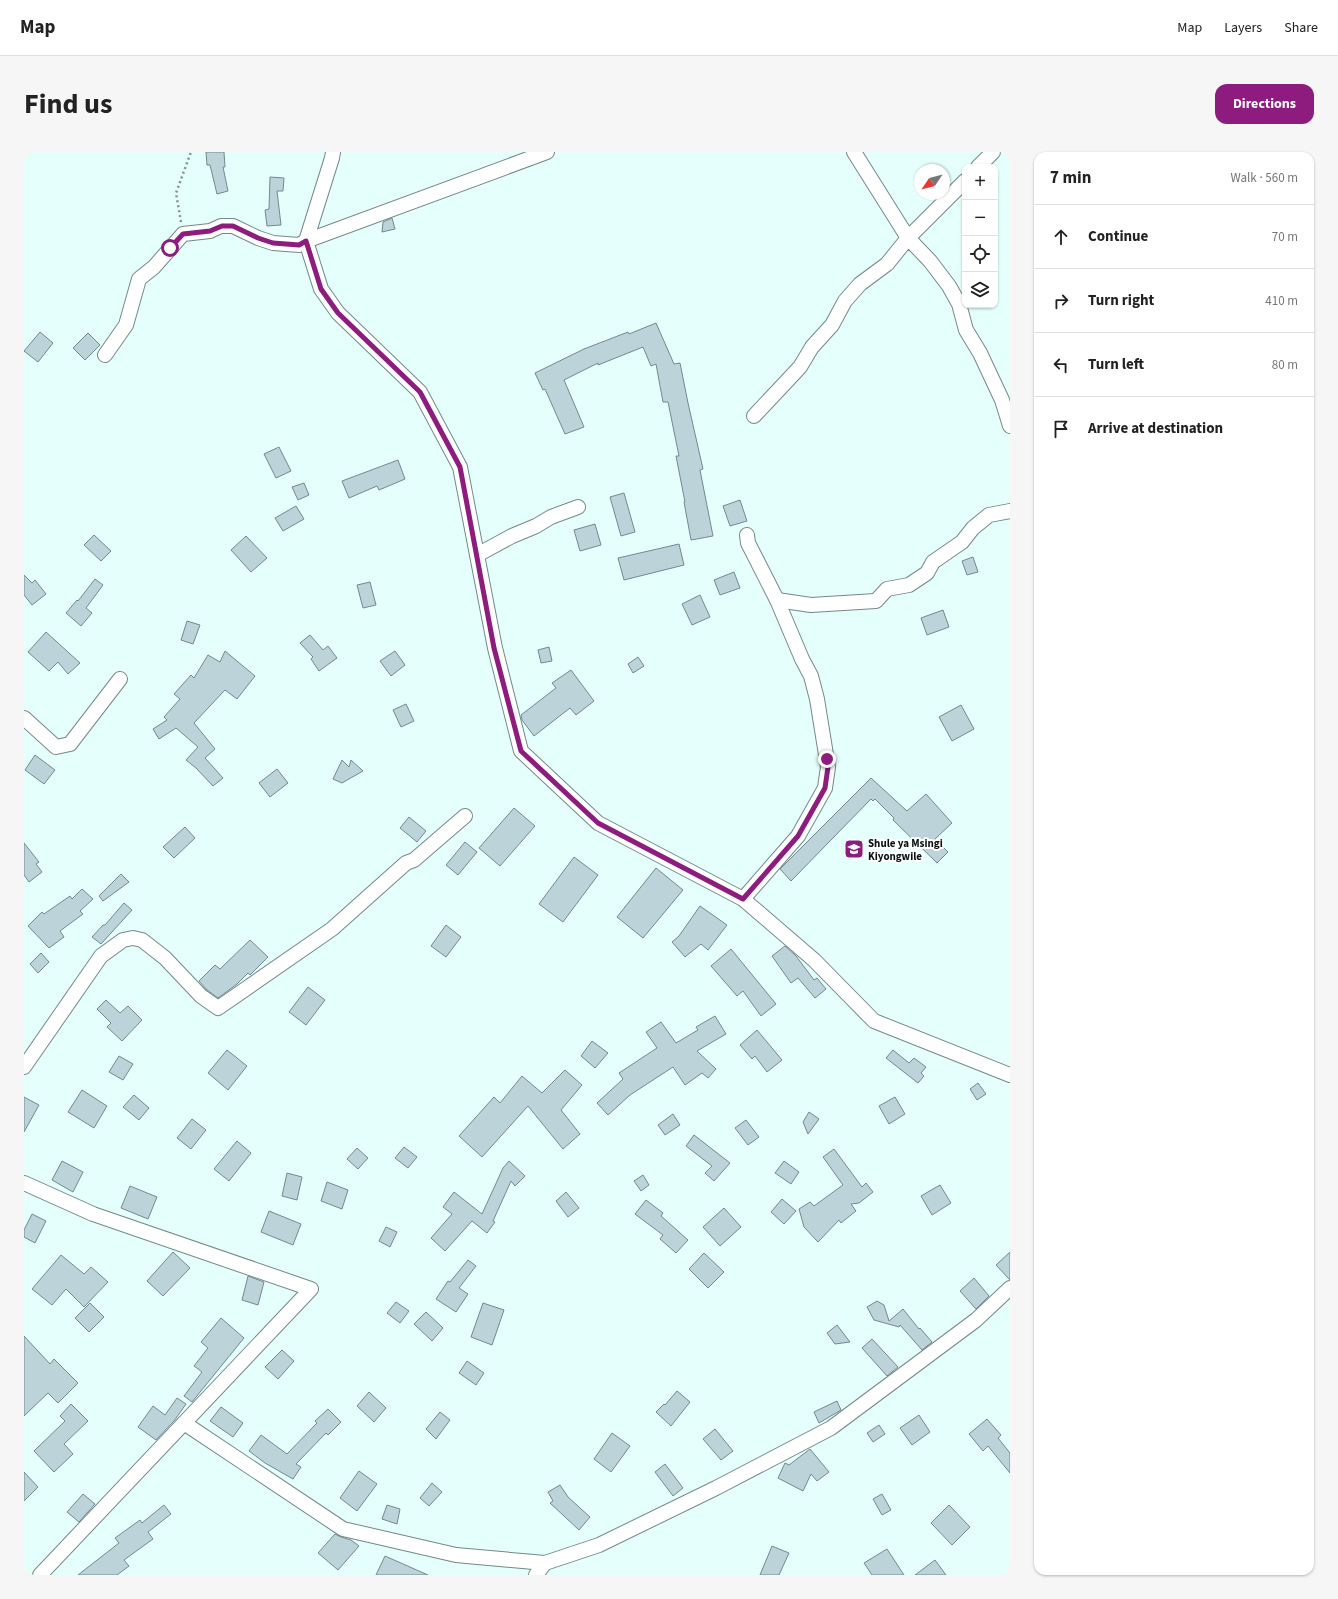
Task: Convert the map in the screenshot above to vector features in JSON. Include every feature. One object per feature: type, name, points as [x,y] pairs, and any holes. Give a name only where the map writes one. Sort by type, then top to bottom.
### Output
[{"type":"street","points":[[333,152],[306,241],[321,289],[338,313],[420,392],[460,467],[494,648],[521,751],[598,823],[743,899],[814,960],[874,1021],[1010,1075]]},
{"type":"street","points":[[105,355],[126,325],[139,279],[154,267],[183,234],[210,231],[222,226],[233,226],[258,238],[273,243],[299,245],[306,241],[547,152]]},
{"type":"street","points":[[854,152],[908,238],[930,261],[959,304],[966,330],[980,353],[1002,400],[1010,426]]},
{"type":"street","points":[[981,164],[993,152]]},
{"type":"street","points":[[754,416],[800,367],[812,347],[832,325],[845,301],[860,284],[886,264],[908,238],[962,184]]},
{"type":"street","points":[[477,555],[551,517],[578,507]]},
{"type":"street","points":[[777,600],[811,605],[876,601],[887,589],[909,584],[927,573],[933,562],[962,542],[973,528],[988,515],[1010,511]]},
{"type":"street","points":[[743,899],[798,836],[825,788],[828,767],[818,699],[811,676],[802,659],[777,600],[748,543],[747,536]]},
{"type":"street","points":[[24,718],[56,747],[70,744],[120,679]]},
{"type":"street","points":[[24,1067],[101,956],[123,940],[133,938],[142,940],[166,958],[201,996],[218,1008],[332,929],[406,863],[414,860],[465,816]]},
{"type":"street","points":[[24,1184],[93,1214],[311,1289],[40,1575]]},
{"type":"street","points":[[184,1422],[343,1529],[456,1555],[545,1563],[600,1545],[716,1488],[831,1428],[976,1320],[1010,1288]]},
{"type":"street","points":[[536,1575],[545,1563]]},
{"type":"path","points":[[183,234],[176,193],[191,152]]},
{"type":"building","points":[[206,152],[224,152],[225,167],[223,167],[228,191],[217,194],[210,165],[207,165]]},
{"type":"building","points":[[270,177],[284,178],[283,191],[277,191],[281,225],[267,226],[265,210],[269,209]]},
{"type":"building","points":[[392,218],[395,229],[382,232],[383,222]]},
{"type":"building","points":[[656,323],[674,364],[680,363],[703,469],[700,470],[713,536],[691,540],[676,456],[679,456],[668,402],[663,402],[656,364],[651,366],[643,347],[598,365],[598,363],[564,380],[584,427],[565,434],[545,389],[543,390],[535,373],[584,349]]},
{"type":"building","points":[[40,332],[53,343],[38,362],[24,351]]},
{"type":"building","points":[[88,333],[100,345],[85,360],[73,348]]},
{"type":"building","points":[[279,447],[291,471],[276,478],[264,454]]},
{"type":"building","points":[[398,460],[405,479],[379,490],[377,486],[349,498],[342,481]]},
{"type":"building","points":[[304,483],[309,495],[298,500],[292,487]]},
{"type":"building","points":[[624,493],[635,532],[621,536],[610,497]]},
{"type":"building","points":[[740,500],[747,521],[730,526],[723,506]]},
{"type":"building","points":[[296,506],[304,519],[283,531],[275,518]]},
{"type":"building","points":[[595,524],[601,545],[580,551],[574,530]]},
{"type":"building","points":[[94,535],[111,551],[101,561],[84,545]]},
{"type":"building","points":[[246,536],[267,558],[251,572],[231,550]]},
{"type":"building","points":[[679,544],[684,565],[624,580],[618,558]]},
{"type":"building","points":[[973,557],[978,572],[967,575],[962,561]]},
{"type":"building","points":[[734,572],[740,588],[720,595],[714,580]]},
{"type":"building","points":[[24,575],[32,583],[35,580],[46,594],[32,605],[24,595]]},
{"type":"building","points":[[95,579],[103,585],[86,608],[92,613],[81,626],[66,613],[77,600],[78,601]]},
{"type":"building","points":[[370,582],[376,605],[363,608],[357,585]]},
{"type":"building","points":[[700,595],[710,617],[692,625],[682,604]]},
{"type":"building","points":[[943,610],[949,627],[927,635],[921,618]]},
{"type":"building","points":[[187,621],[200,625],[193,644],[181,640]]},
{"type":"building","points":[[46,632],[80,663],[68,674],[58,662],[49,671],[28,652]]},
{"type":"building","points":[[310,635],[323,650],[328,646],[337,658],[319,671],[311,659],[313,657],[300,643]]},
{"type":"building","points":[[549,647],[552,661],[541,663],[538,650]]},
{"type":"building","points":[[225,651],[255,676],[237,699],[225,690],[194,723],[215,749],[205,758],[223,778],[213,786],[186,760],[198,747],[176,728],[159,739],[153,729],[167,720],[164,717],[180,699],[174,694],[191,675],[194,678],[208,655],[220,662]]},
{"type":"building","points":[[395,651],[405,665],[391,676],[380,661]]},
{"type":"building","points":[[638,657],[644,666],[633,673],[628,664]]},
{"type":"building","points":[[571,670],[594,701],[576,715],[570,708],[534,736],[522,720],[521,715],[556,688],[552,683]]},
{"type":"building","points":[[406,704],[414,721],[401,727],[393,710]]},
{"type":"building","points":[[961,705],[974,729],[952,741],[939,717]]},
{"type":"building","points":[[35,755],[55,770],[44,784],[25,770]]},
{"type":"building","points":[[342,760],[349,767],[351,760],[363,771],[342,783],[333,779]]},
{"type":"building","points":[[277,769],[288,783],[270,797],[259,783]]},
{"type":"building","points":[[871,778],[907,811],[926,794],[952,823],[935,839],[948,852],[937,863],[893,820],[894,818],[875,799],[873,801],[871,799],[791,881],[780,869]]},
{"type":"building","points":[[514,808],[535,826],[500,866],[479,848]]},
{"type":"building","points":[[409,817],[426,831],[417,842],[400,828]]},
{"type":"building","points":[[185,827],[195,838],[174,858],[163,847]]},
{"type":"building","points":[[465,842],[477,852],[458,875],[446,865]]},
{"type":"building","points":[[24,843],[39,862],[36,864],[42,872],[29,882],[24,875]]},
{"type":"building","points":[[574,857],[598,875],[563,922],[539,904]]},
{"type":"building","points":[[656,868],[683,890],[643,938],[617,917]]},
{"type":"building","points":[[121,874],[129,882],[103,901],[99,896]]},
{"type":"building","points":[[82,889],[93,899],[80,911],[83,914],[60,931],[64,937],[49,948],[28,926],[42,912],[44,914],[70,896],[72,899]]},
{"type":"building","points":[[124,903],[132,910],[101,944],[92,937],[103,925],[105,925]]},
{"type":"building","points":[[700,906],[727,925],[708,950],[701,944],[685,957],[672,942],[679,936]]},
{"type":"building","points":[[446,925],[461,937],[446,957],[431,946]]},
{"type":"building","points":[[250,940],[268,957],[250,975],[248,973],[237,984],[218,998],[207,990],[199,981],[215,965],[220,969]]},
{"type":"building","points":[[785,946],[796,956],[814,980],[817,978],[826,989],[815,998],[798,978],[791,983],[772,956]]},
{"type":"building","points":[[731,949],[776,1004],[761,1016],[743,991],[737,996],[711,966]]},
{"type":"building","points":[[41,953],[49,962],[38,973],[30,964]]},
{"type":"building","points":[[308,987],[325,1000],[306,1025],[289,1012]]},
{"type":"building","points":[[106,1000],[120,1013],[128,1006],[142,1020],[122,1041],[107,1027],[111,1023],[97,1009]]},
{"type":"building","points":[[715,1016],[726,1034],[697,1051],[716,1069],[708,1078],[702,1073],[685,1085],[673,1067],[630,1095],[608,1115],[597,1103],[623,1079],[619,1073],[657,1048],[646,1032],[661,1022],[676,1043],[698,1030],[696,1027]]},
{"type":"building","points":[[757,1030],[782,1060],[767,1072],[755,1056],[752,1059],[740,1045]]},
{"type":"building","points":[[592,1041],[608,1053],[595,1068],[581,1056]]},
{"type":"building","points":[[227,1050],[247,1066],[228,1090],[208,1073]]},
{"type":"building","points":[[893,1050],[909,1063],[914,1058],[926,1067],[921,1073],[924,1076],[918,1083],[886,1058]]},
{"type":"building","points":[[119,1056],[133,1064],[123,1080],[109,1072]]},
{"type":"building","points":[[565,1070],[582,1085],[561,1110],[580,1134],[563,1149],[528,1106],[482,1157],[459,1136],[494,1097],[500,1103],[522,1076],[542,1093]]},
{"type":"building","points":[[978,1083],[986,1094],[977,1100],[970,1089]]},
{"type":"building","points":[[82,1090],[107,1106],[94,1128],[68,1112]]},
{"type":"building","points":[[134,1095],[149,1108],[139,1120],[123,1107]]},
{"type":"building","points":[[24,1097],[39,1105],[24,1132]]},
{"type":"building","points":[[895,1097],[905,1114],[889,1124],[879,1106]]},
{"type":"building","points":[[809,1112],[819,1119],[808,1134],[803,1122]]},
{"type":"building","points":[[673,1114],[680,1125],[665,1135],[658,1125]]},
{"type":"building","points":[[192,1119],[206,1130],[191,1149],[177,1138]]},
{"type":"building","points":[[746,1120],[759,1137],[748,1145],[735,1128]]},
{"type":"building","points":[[694,1135],[730,1163],[714,1181],[705,1173],[712,1166],[686,1146]]},
{"type":"building","points":[[237,1141],[251,1153],[229,1181],[214,1169]]},
{"type":"building","points":[[404,1147],[417,1157],[408,1168],[395,1158]]},
{"type":"building","points":[[357,1148],[368,1158],[358,1169],[347,1159]]},
{"type":"building","points":[[834,1149],[862,1187],[866,1183],[873,1192],[859,1203],[851,1204],[856,1211],[841,1223],[839,1220],[818,1242],[804,1227],[799,1209],[810,1202],[814,1206],[843,1185],[823,1157]]},
{"type":"building","points":[[62,1161],[83,1172],[73,1192],[52,1180]]},
{"type":"building","points":[[509,1161],[525,1176],[515,1186],[511,1181],[493,1221],[495,1222],[487,1233],[472,1221],[445,1251],[431,1238],[452,1214],[443,1207],[454,1192],[482,1214],[503,1168]]},
{"type":"building","points":[[784,1161],[799,1172],[791,1184],[775,1173]]},
{"type":"building","points":[[287,1173],[302,1177],[297,1200],[282,1196]]},
{"type":"building","points":[[643,1175],[649,1185],[641,1191],[634,1181]]},
{"type":"building","points":[[327,1182],[348,1190],[342,1209],[321,1201]]},
{"type":"building","points":[[940,1185],[951,1203],[932,1215],[921,1196]]},
{"type":"building","points":[[130,1186],[157,1197],[148,1219],[121,1208]]},
{"type":"building","points":[[566,1192],[579,1208],[568,1217],[556,1201]]},
{"type":"building","points":[[782,1199],[796,1211],[784,1224],[771,1212]]},
{"type":"building","points":[[646,1200],[663,1213],[661,1216],[688,1240],[676,1253],[660,1239],[663,1235],[635,1214]]},
{"type":"building","points":[[724,1208],[741,1227],[720,1246],[703,1227]]},
{"type":"building","points":[[269,1211],[301,1224],[293,1245],[261,1232]]},
{"type":"building","points":[[32,1214],[46,1221],[35,1243],[24,1237],[24,1230]]},
{"type":"building","points":[[386,1227],[397,1232],[390,1247],[379,1241]]},
{"type":"building","points":[[173,1252],[190,1268],[163,1296],[147,1281]]},
{"type":"building","points":[[1010,1252],[1010,1280],[996,1265]]},
{"type":"building","points":[[704,1253],[724,1272],[708,1288],[689,1269]]},
{"type":"building","points":[[61,1255],[84,1274],[91,1267],[108,1282],[84,1307],[66,1289],[52,1305],[32,1289]]},
{"type":"building","points":[[468,1260],[476,1266],[459,1288],[468,1294],[456,1312],[436,1299],[448,1281],[450,1282]]},
{"type":"building","points":[[248,1276],[264,1282],[258,1305],[242,1300]]},
{"type":"building","points":[[974,1278],[989,1296],[976,1309],[960,1291]]},
{"type":"building","points":[[877,1301],[884,1305],[889,1321],[903,1309],[932,1342],[922,1350],[900,1325],[899,1327],[874,1320],[867,1307]]},
{"type":"building","points":[[396,1302],[409,1311],[400,1323],[387,1313]]},
{"type":"building","points":[[90,1303],[104,1317],[89,1332],[75,1318]]},
{"type":"building","points":[[483,1303],[504,1310],[492,1345],[471,1337]]},
{"type":"building","points":[[426,1312],[443,1328],[432,1341],[414,1324]]},
{"type":"building","points":[[221,1318],[244,1338],[192,1402],[184,1396],[202,1372],[194,1366],[208,1348],[201,1342]]},
{"type":"building","points":[[837,1325],[850,1342],[835,1344],[827,1333]]},
{"type":"building","points":[[24,1336],[50,1364],[54,1359],[78,1383],[58,1403],[48,1393],[24,1416]]},
{"type":"building","points":[[872,1339],[898,1367],[887,1376],[862,1348]]},
{"type":"building","points":[[282,1350],[294,1361],[278,1379],[265,1367]]},
{"type":"building","points":[[467,1361],[484,1373],[476,1385],[459,1373]]},
{"type":"building","points":[[677,1391],[690,1402],[671,1426],[656,1412],[664,1404],[665,1405]]},
{"type":"building","points":[[369,1392],[386,1408],[374,1422],[357,1406]]},
{"type":"building","points":[[177,1398],[186,1404],[174,1421],[156,1440],[138,1427],[153,1406],[165,1415]]},
{"type":"building","points":[[837,1401],[841,1410],[819,1423],[814,1412]]},
{"type":"building","points":[[71,1404],[88,1421],[64,1444],[73,1454],[54,1472],[34,1451],[65,1421],[60,1416]]},
{"type":"building","points":[[221,1407],[243,1423],[233,1437],[210,1421]]},
{"type":"building","points":[[328,1409],[341,1422],[328,1435],[326,1433],[296,1464],[301,1467],[293,1479],[265,1463],[249,1451],[261,1435],[287,1454],[317,1423],[315,1421]]},
{"type":"building","points":[[440,1412],[450,1420],[436,1439],[426,1429]]},
{"type":"building","points":[[919,1415],[930,1432],[912,1445],[900,1428]]},
{"type":"building","points":[[987,1419],[1001,1435],[998,1438],[1010,1453],[1010,1473],[988,1446],[983,1451],[969,1434]]},
{"type":"building","points":[[879,1425],[885,1434],[873,1442],[867,1433]]},
{"type":"building","points":[[715,1429],[733,1451],[721,1460],[703,1439]]},
{"type":"building","points":[[612,1433],[630,1446],[611,1472],[594,1459]]},
{"type":"building","points":[[810,1449],[829,1472],[817,1481],[811,1474],[803,1491],[778,1478],[785,1463],[789,1465]]},
{"type":"building","points":[[665,1464],[683,1488],[673,1496],[655,1472]]},
{"type":"building","points":[[359,1471],[377,1484],[357,1511],[340,1498]]},
{"type":"building","points":[[24,1472],[38,1487],[24,1501]]},
{"type":"building","points":[[432,1483],[442,1492],[429,1506],[420,1498]]},
{"type":"building","points":[[560,1485],[568,1497],[590,1517],[579,1530],[550,1503],[553,1501],[548,1492]]},
{"type":"building","points":[[83,1494],[95,1504],[79,1522],[67,1512]]},
{"type":"building","points":[[882,1494],[891,1510],[882,1515],[873,1499]]},
{"type":"building","points":[[164,1505],[171,1514],[148,1532],[153,1539],[124,1560],[129,1566],[117,1575],[78,1575],[119,1543],[115,1538],[140,1520],[142,1523]]},
{"type":"building","points":[[387,1505],[400,1509],[397,1524],[382,1519]]},
{"type":"building","points":[[949,1505],[970,1527],[952,1545],[931,1523]]},
{"type":"building","points":[[335,1534],[351,1540],[359,1546],[338,1570],[318,1553]]},
{"type":"building","points":[[772,1546],[789,1553],[779,1575],[760,1575]]},
{"type":"building","points":[[887,1549],[904,1575],[872,1575],[864,1563]]},
{"type":"building","points":[[385,1556],[428,1575],[376,1575]]},
{"type":"building","points":[[935,1560],[946,1575],[915,1575]]},
{"type":"place","name":"Shule ya Msingi Kiyongwile","points":[[854,849]]},
{"type":"route","points":[[170,248],[183,234],[210,231],[222,226],[233,226],[258,238],[273,243],[299,245],[306,241],[321,289],[338,313],[420,392],[460,467],[494,648],[521,751],[598,823],[743,899],[798,836],[825,788],[828,767],[827,759]]}]
